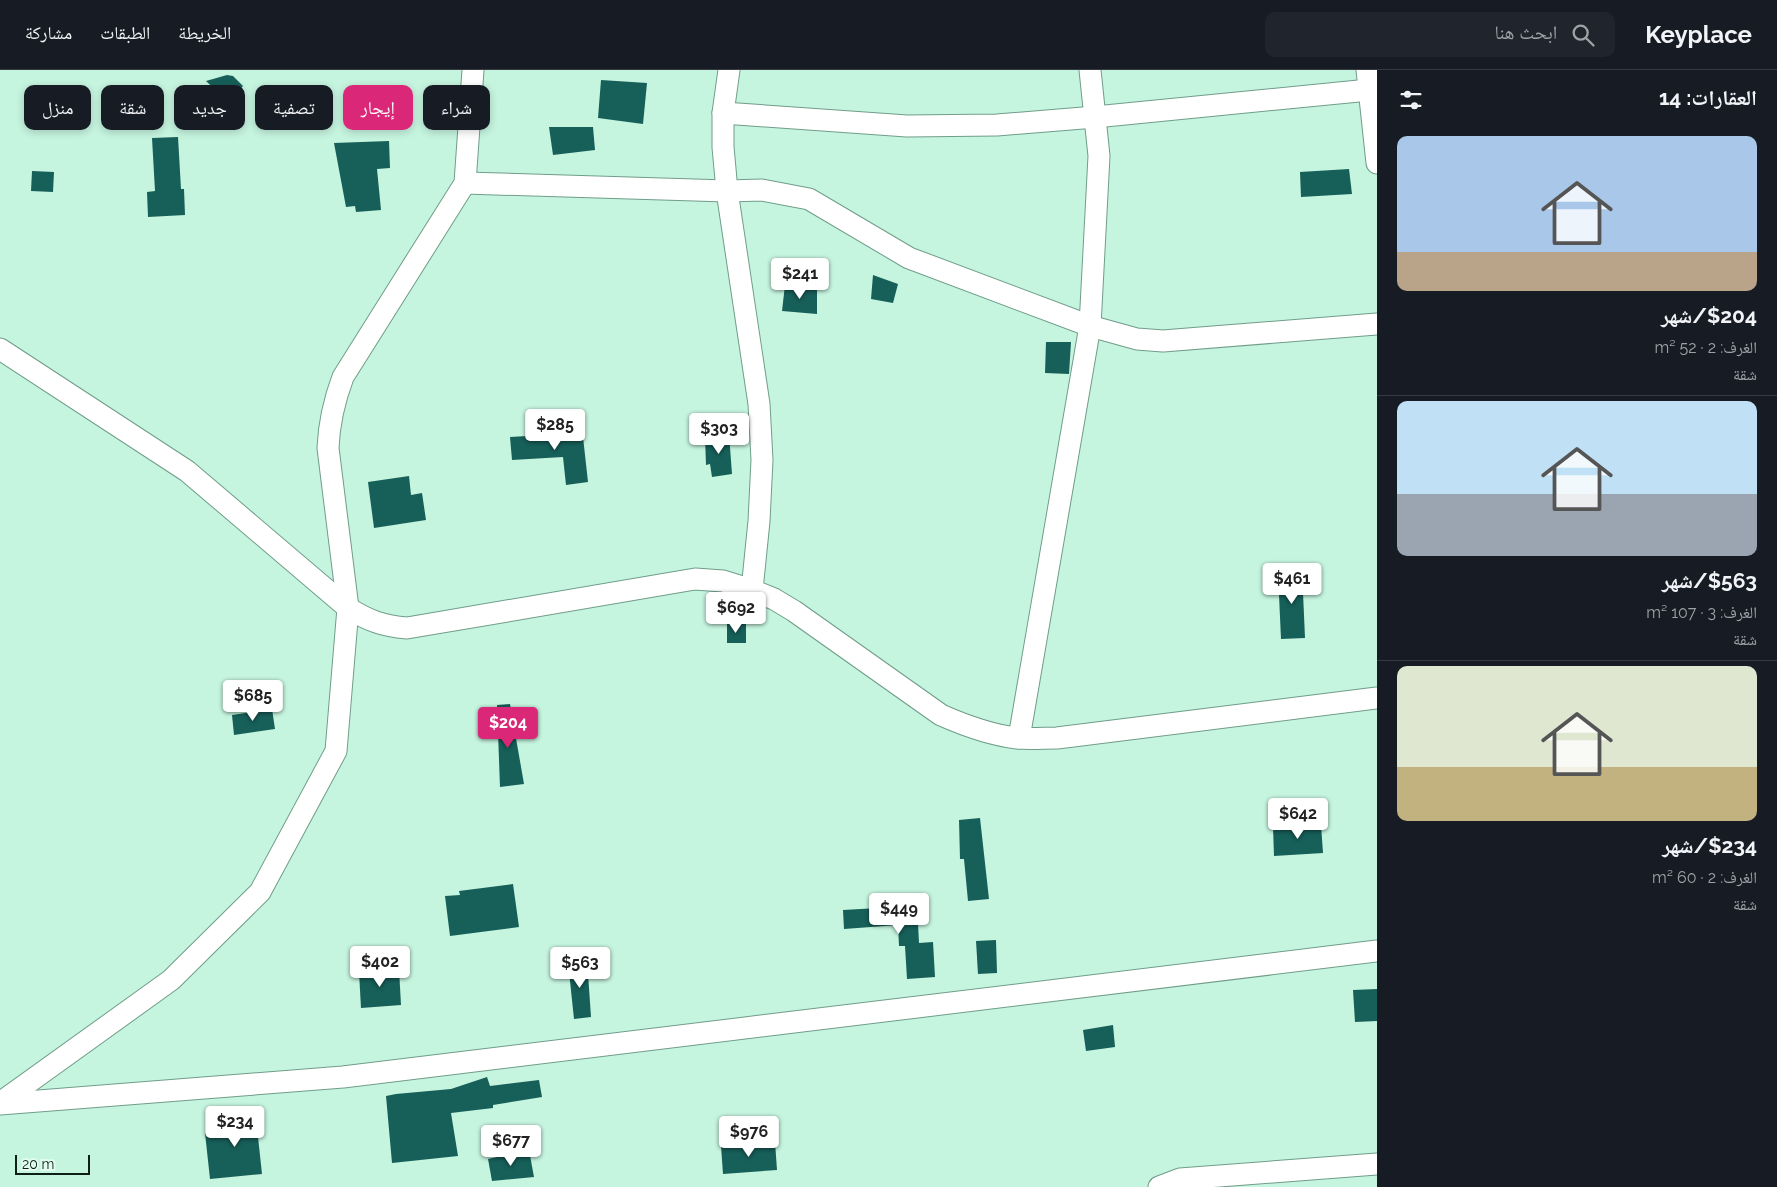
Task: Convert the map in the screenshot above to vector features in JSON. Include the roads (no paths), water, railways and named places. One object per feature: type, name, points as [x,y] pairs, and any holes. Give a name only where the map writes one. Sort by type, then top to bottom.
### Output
[{"type":"street","points":[[0,1103],[171,980],[260,892],[336,751],[348,608],[328,448],[329,426],[334,402],[343,377],[464,184],[473,70]]},
{"type":"street","points":[[729,70],[723,113],[723,148],[760,413],[762,460],[759,521],[752,590]]},
{"type":"street","points":[[1019,738],[1090,326],[1098,156],[1090,70]]},
{"type":"street","points":[[723,113],[907,126],[997,125],[1095,117],[1368,80],[1377,164]]},
{"type":"street","points":[[464,184],[728,191],[762,190],[809,199],[908,258],[1090,326],[1137,339],[1163,341],[1377,324]]},
{"type":"street","points":[[0,349],[187,471],[348,608],[366,619],[386,626],[407,628],[695,579],[723,581],[774,599],[941,715],[966,726],[992,734],[1019,738],[1057,738],[1377,698]]},
{"type":"street","points":[[0,1103],[343,1077],[1377,951]]},
{"type":"street","points":[[1159,1187],[1180,1179],[1377,1164]]}]
